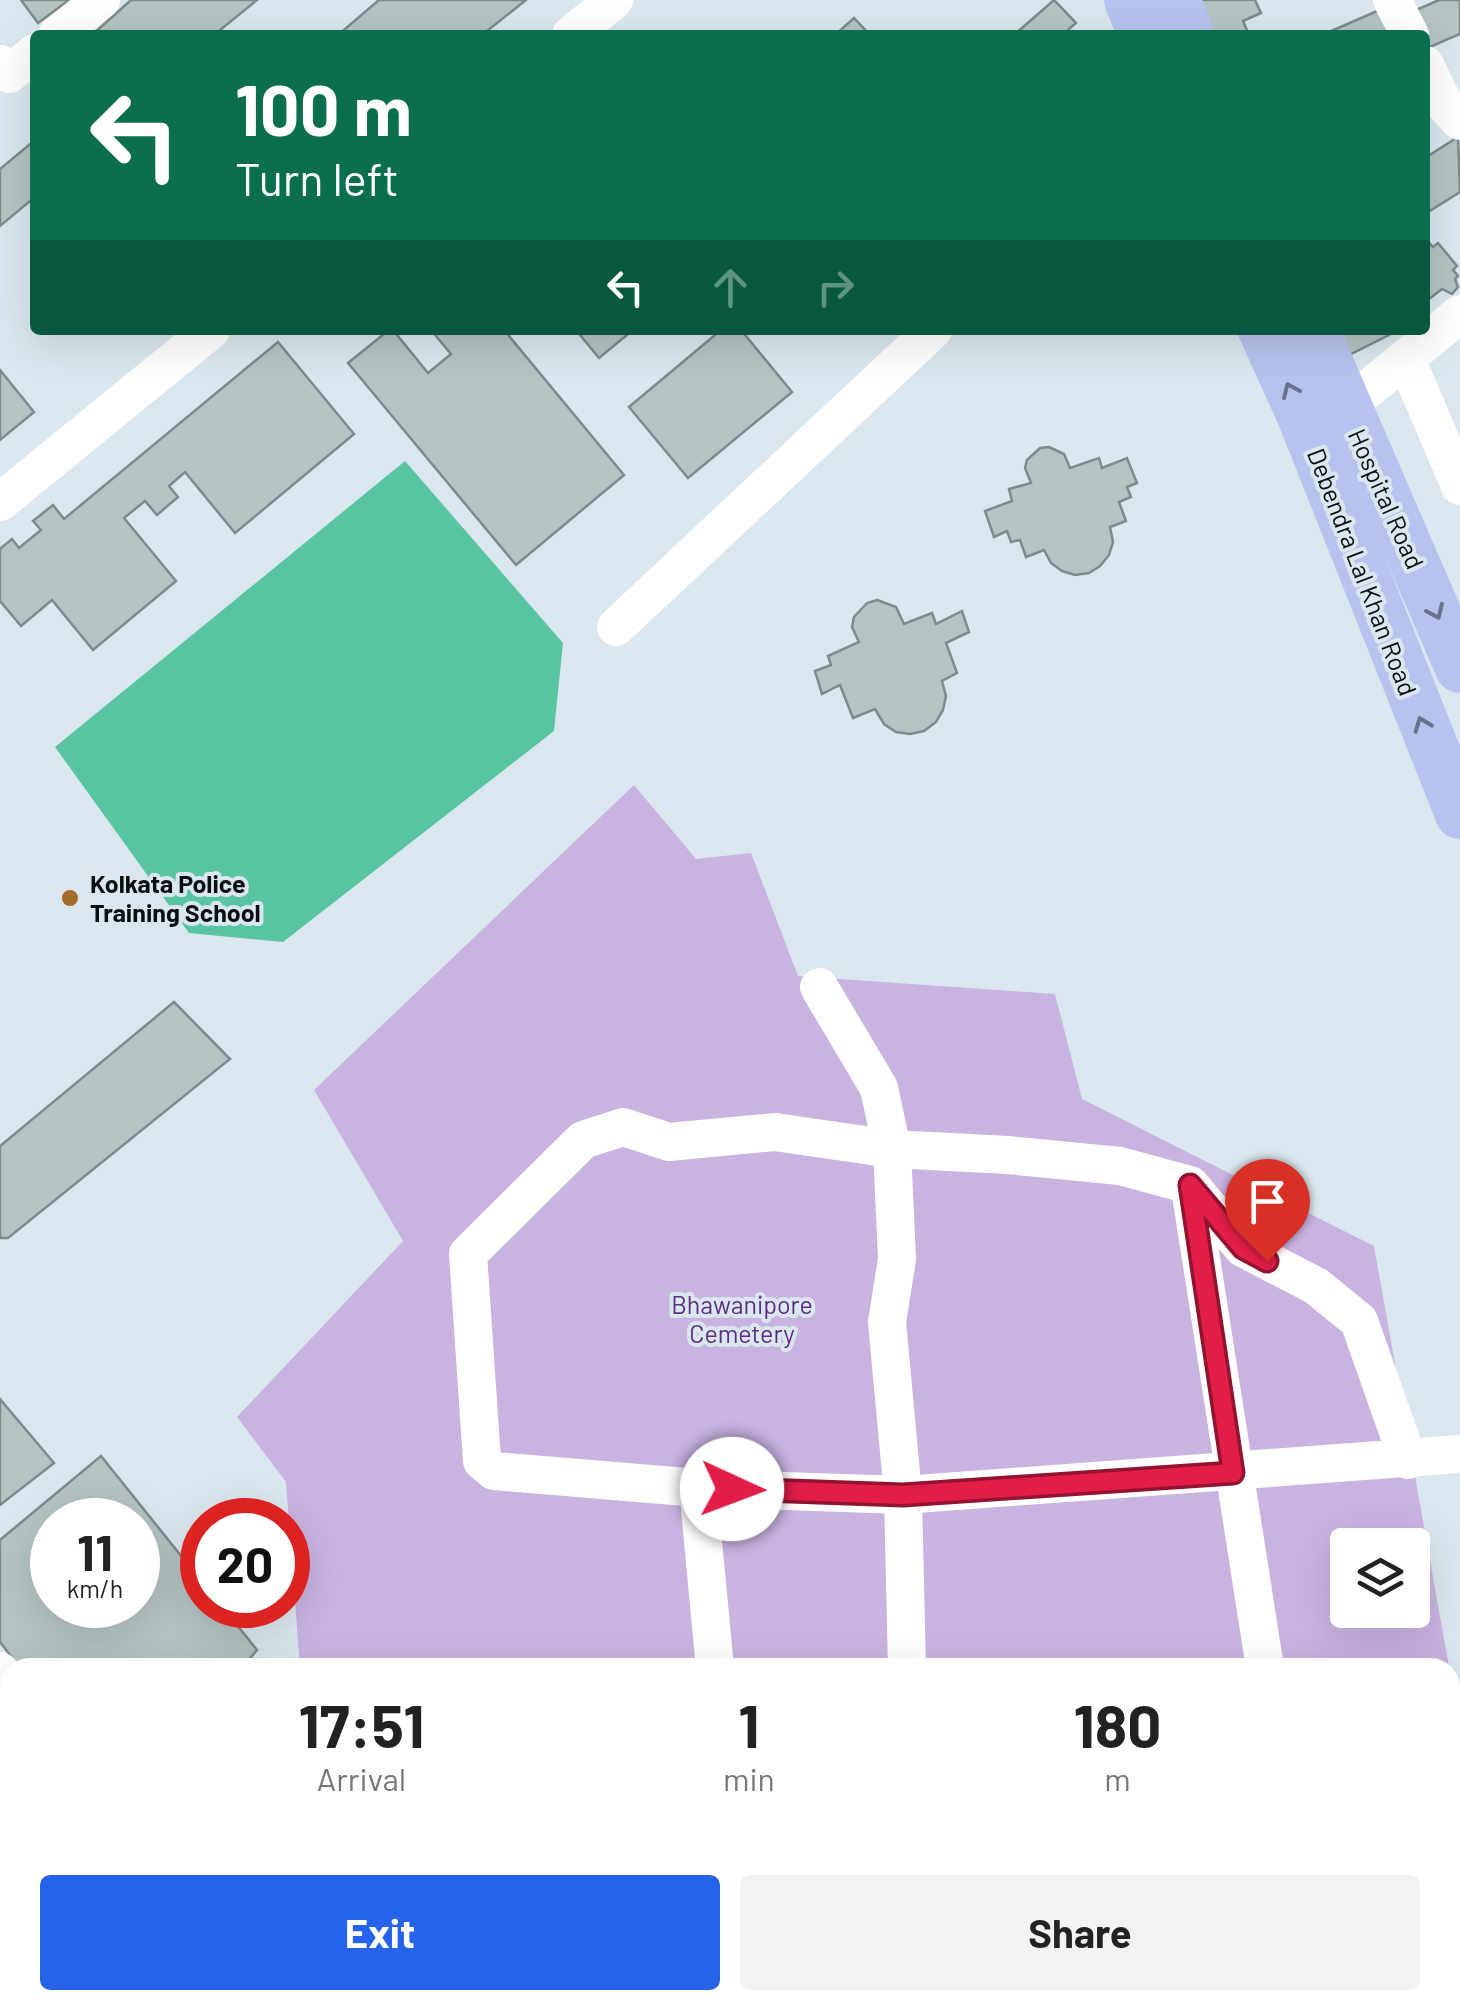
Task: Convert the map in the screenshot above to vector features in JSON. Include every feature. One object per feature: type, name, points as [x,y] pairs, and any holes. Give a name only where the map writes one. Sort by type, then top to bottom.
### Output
[{"type":"main road","points":[[1128,0],[1141,30]]},
{"type":"main road","points":[[1175,0],[1188,30]]},
{"type":"main road","name":"Debendra Lal Khan Road","points":[[1265,335],[1302,416],[1460,814]]},
{"type":"main road","name":"Hospital Road","points":[[1316,335],[1460,668]]},
{"type":"street","points":[[64,30],[100,0]]},
{"type":"street","points":[[577,30],[614,0]]},
{"type":"street","points":[[1392,0],[1407,30]]},
{"type":"street","points":[[0,64],[9,74],[30,57]]},
{"type":"street","points":[[1430,75],[1444,104],[1460,121]]},
{"type":"street","points":[[1346,408],[1460,314]]},
{"type":"street","points":[[0,502],[205,335]]},
{"type":"street","points":[[616,627],[928,335]]},
{"type":"street","points":[[1406,359],[1460,486]]},
{"type":"street","points":[[819,986],[879,1088],[892,1149],[897,1259],[887,1322],[903,1495],[907,1658]]},
{"type":"street","points":[[1408,1460],[1359,1321],[1316,1286],[1243,1248],[1190,1185],[1120,1166],[892,1149],[775,1132],[669,1142],[624,1127],[584,1140],[468,1254],[482,1462],[494,1472],[698,1488],[903,1495],[1233,1473],[1408,1460],[1460,1454]]},
{"type":"street","points":[[1190,1185],[1262,1658]]},
{"type":"street","points":[[698,1488],[714,1658]]},
{"type":"green space","name":"Bhawanipore Cemetery","points":[[634,785],[696,859],[751,853],[798,976],[1055,994],[1082,1099],[1374,1246],[1424,1528],[1330,1528],[1330,1628],[1430,1628],[1430,1560],[1447,1658],[299,1658],[297,1628],[310,1628],[310,1498],[287,1498],[286,1482],[237,1417],[403,1241],[314,1090]]},
{"type":"shaded area","points":[[405,461],[563,643],[554,731],[283,942],[189,933],[55,747]]},
{"type":"building","points":[[21,0],[69,0],[38,23]]},
{"type":"building","points":[[131,0],[257,0],[220,30],[98,30]]},
{"type":"building","points":[[379,0],[526,0],[488,30],[344,30]]},
{"type":"building","points":[[1054,0],[1076,23],[1068,30],[1020,30]]},
{"type":"building","points":[[1179,0],[1255,0],[1261,13],[1243,21],[1247,30],[1192,30]]},
{"type":"building","points":[[1439,0],[1460,0],[1460,34],[1430,47],[1430,30],[1421,30],[1409,13]]},
{"type":"building","points":[[1382,9],[1391,30],[1334,30]]},
{"type":"building","points":[[854,18],[865,30],[841,30]]},
{"type":"building","points":[[1458,137],[1460,192],[1430,211],[1430,155]]},
{"type":"building","points":[[30,144],[30,201],[0,226],[0,169]]},
{"type":"building","points":[[1438,243],[1457,266],[1453,270],[1458,276],[1458,287],[1452,294],[1442,289],[1430,298],[1430,244],[1433,247]]},
{"type":"building","points":[[383,335],[397,335],[428,373],[451,354],[435,335],[508,335],[624,475],[516,565],[348,363]]},
{"type":"building","points":[[580,335],[627,335],[599,358]]},
{"type":"building","points":[[715,335],[745,335],[792,392],[688,478],[629,407]]},
{"type":"building","points":[[1329,335],[1389,335],[1341,359]]},
{"type":"building","points":[[278,342],[354,434],[235,533],[185,472],[169,486],[178,497],[157,515],[145,501],[124,518],[176,581],[93,650],[52,600],[21,626],[0,601],[0,549],[12,539],[19,548],[41,530],[33,521],[53,505],[64,519]]},
{"type":"building","points":[[0,370],[34,412],[0,440]]},
{"type":"building","points":[[1049,447],[1064,454],[1070,468],[1099,458],[1102,468],[1127,458],[1137,483],[1127,487],[1131,497],[1119,502],[1126,521],[1110,527],[1113,542],[1109,555],[1089,573],[1075,575],[1062,571],[1051,563],[1044,550],[1026,557],[1020,540],[1011,542],[1007,531],[994,537],[985,511],[1012,501],[1009,489],[1031,483],[1025,468],[1027,460],[1040,448]]},
{"type":"building","points":[[877,600],[896,607],[904,624],[932,613],[936,624],[962,611],[969,632],[946,643],[957,673],[942,681],[946,696],[943,710],[924,731],[896,732],[884,724],[875,709],[853,718],[840,685],[822,694],[815,671],[831,665],[828,656],[859,642],[852,627],[854,617],[867,603]]},
{"type":"building","points":[[174,1002],[230,1059],[8,1238],[0,1238],[0,1146]]},
{"type":"building","points":[[0,1399],[54,1463],[0,1505]]},
{"type":"building","points":[[101,1456],[135,1498],[50,1498]]},
{"type":"building","points":[[30,1515],[30,1628],[160,1628],[160,1530],[180,1555],[180,1628],[239,1628],[257,1650],[250,1658],[12,1658],[0,1642],[0,1540]]},
{"type":"place","name":"Kolkata Police Training School","points":[[70,898]]},
{"type":"route","points":[[732,1489],[903,1495],[1233,1473],[1190,1185],[1243,1248],[1267,1261]]}]
